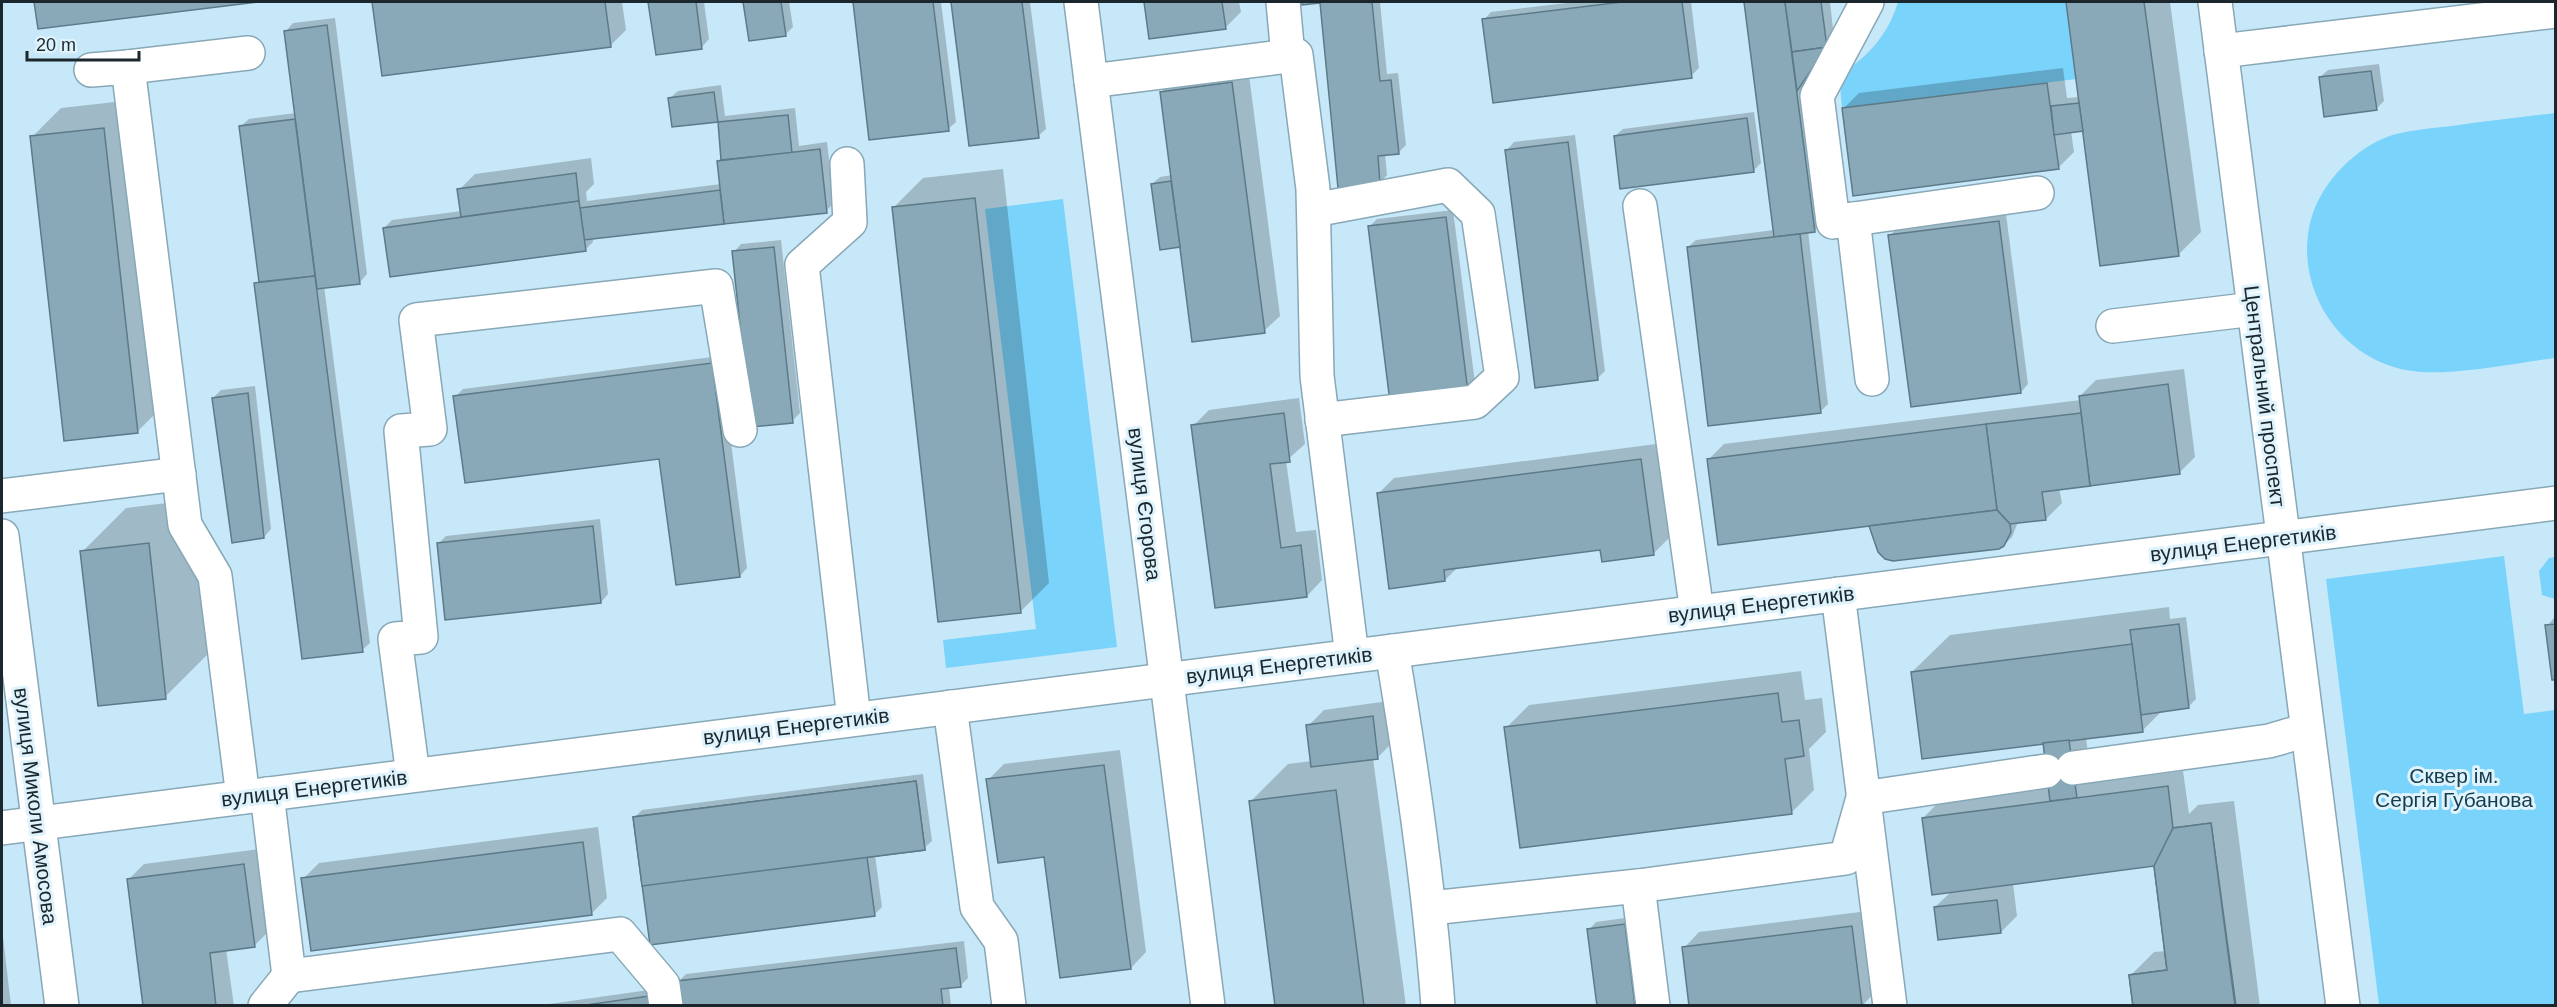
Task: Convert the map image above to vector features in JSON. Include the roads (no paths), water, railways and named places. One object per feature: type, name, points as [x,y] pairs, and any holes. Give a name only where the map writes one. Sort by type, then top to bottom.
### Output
[{"type":"street","name":"вулиця Єгорова","points":[[1081,2],[1208,1005]]},
{"type":"street","points":[[1282,2],[1288,56]]},
{"type":"street","points":[[1867,2],[1817,96],[1833,222],[2037,193]]},
{"type":"street","name":"Центральний проспект","points":[[2215,2],[2343,1005]]},
{"type":"street","points":[[2221,51],[2556,11]]},
{"type":"street","points":[[91,70],[249,54]]},
{"type":"street","points":[[1091,81],[1296,55],[1313,189],[1317,376],[1352,656]]},
{"type":"street","points":[[128,68],[185,525],[215,576],[289,976]]},
{"type":"street","points":[[847,164],[850,222],[802,265],[854,719]]},
{"type":"street","points":[[1314,210],[1448,185],[1479,214],[1502,377],[1475,402],[1322,420]]},
{"type":"street","points":[[1640,206],[1697,612]]},
{"type":"street","points":[[1853,219],[1872,379]]},
{"type":"street","points":[[413,775],[395,639],[421,637],[401,431],[429,429],[416,320],[716,286],[740,430]]},
{"type":"street","points":[[2113,326],[2254,309]]},
{"type":"street","points":[[2,496],[179,474]]},
{"type":"street","name":"вулиця Енергетиків","points":[[2,828],[2556,503]]},
{"type":"street","name":"вулиця Миколи Амосова","points":[[2,536],[62,1005]]},
{"type":"street","points":[[1838,594],[1890,1005]]},
{"type":"street","points":[[1392,651],[1431,908],[1438,1005]]},
{"type":"street","points":[[950,707],[977,907],[1001,941],[1009,1005]]},
{"type":"street","points":[[1863,798],[2269,741],[2307,730]]},
{"type":"street","points":[[1431,908],[1638,886],[1846,858],[1863,798]]},
{"type":"street","points":[[1638,886],[1653,1005]]},
{"type":"street","points":[[265,1005],[289,976],[620,934],[663,985],[666,1005]]},
{"type":"park label","name":"Сквер ім. Сергія Губанова","points":[[2454,787]]}]
